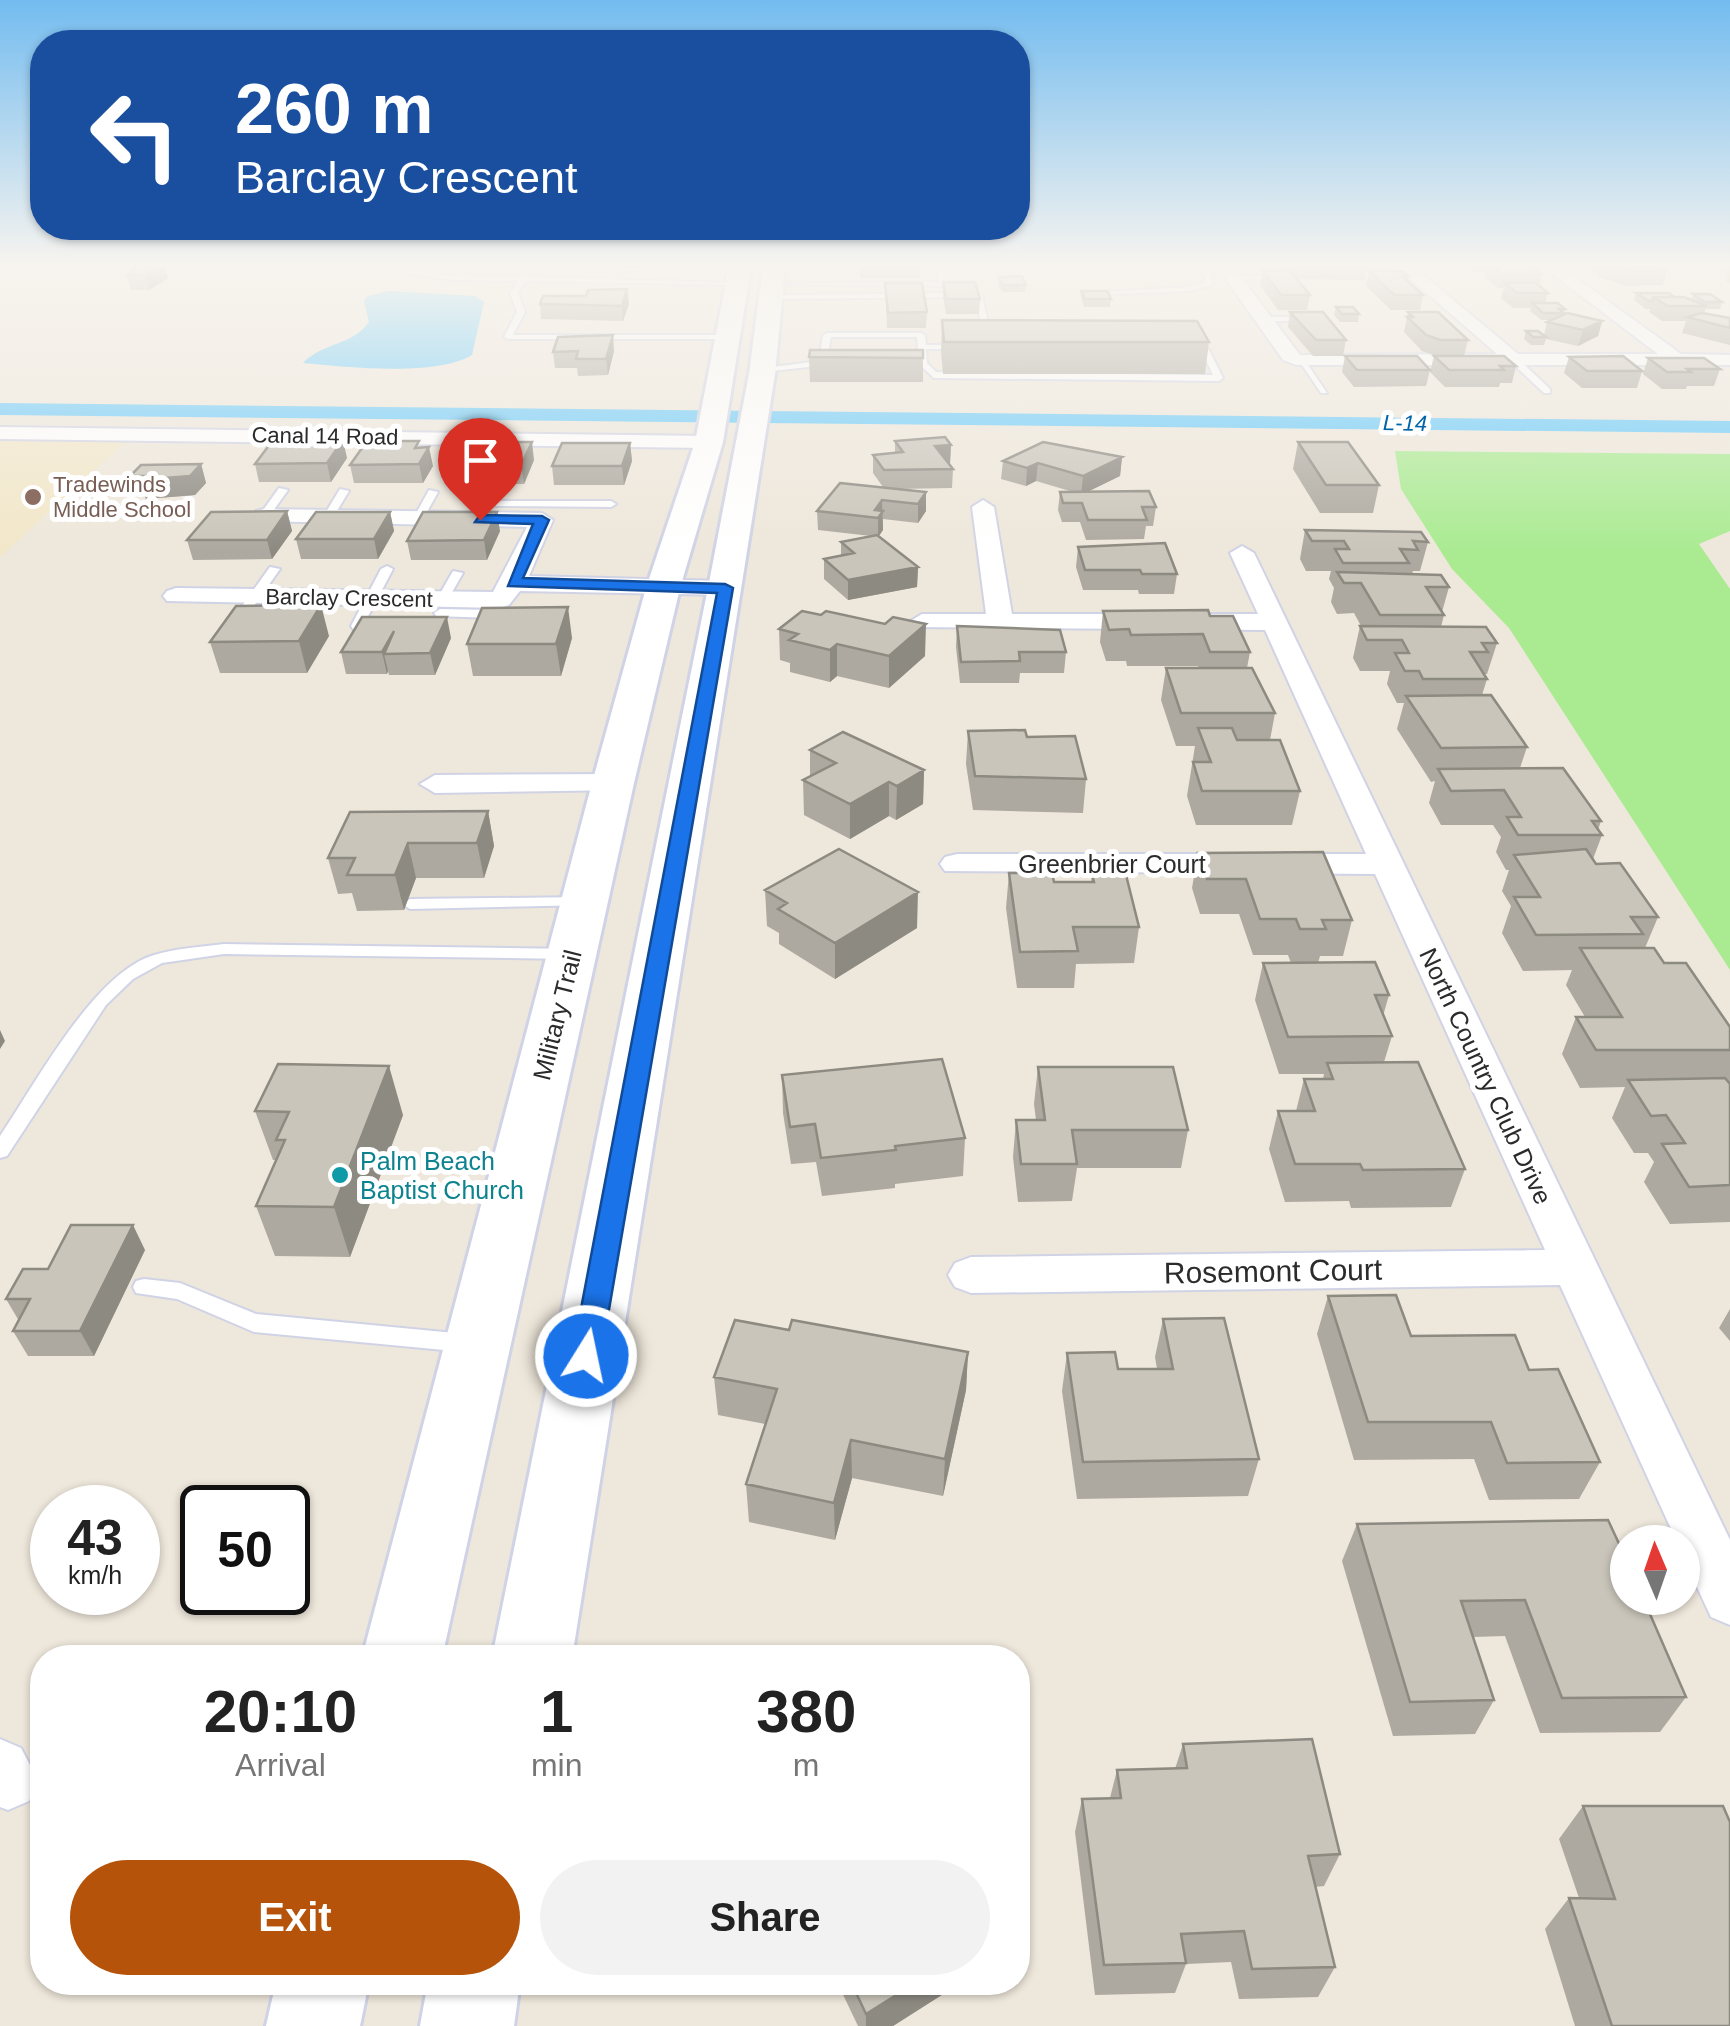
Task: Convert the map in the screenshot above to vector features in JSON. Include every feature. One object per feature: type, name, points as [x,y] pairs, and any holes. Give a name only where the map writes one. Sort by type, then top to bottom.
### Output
[{"type":"main road","points":[[731,362],[737,402]]},
{"type":"main road","points":[[534,1645],[725,588],[737,402],[744,362]]},
{"type":"main road","name":"Military Trail","points":[[405,1645],[663,588],[737,402]]},
{"type":"main road","points":[[313,2026],[320,1995]]},
{"type":"main road","points":[[467,2026],[472,1995]]},
{"type":"street","name":"Canal 14 Road","points":[[0,433],[737,402]]},
{"type":"street","points":[[983,508],[1000,622]]},
{"type":"street","points":[[264,516],[418,518],[546,512],[504,602]]},
{"type":"street","name":"North Country Club Drive","points":[[1242,553],[1730,1599]]},
{"type":"street","name":"Barclay Crescent","points":[[176,596],[372,598],[442,606],[663,588],[725,588]]},
{"type":"street","points":[[922,622],[1274,622]]},
{"type":"street","points":[[435,784],[613,783]]},
{"type":"street","name":"Greenbrier Court","points":[[956,864],[1387,864]]},
{"type":"street","name":"Rosemont Court","points":[[971,1275],[1576,1267]]},
{"type":"lane","points":[[906,364],[922,364],[934,375],[1219,378],[1210,362]]},
{"type":"lane","points":[[1302,362],[1324,391]]},
{"type":"lane","points":[[1516,362],[1547,391]]},
{"type":"lane","points":[[737,402],[823,363],[838,364]]},
{"type":"lane","points":[[264,516],[283,490]]},
{"type":"lane","points":[[328,517],[344,491]]},
{"type":"lane","points":[[418,518],[433,492]]},
{"type":"lane","points":[[500,504],[546,512],[612,504]]},
{"type":"lane","points":[[234,624],[274,569]]},
{"type":"lane","points":[[357,626],[388,569]]},
{"type":"lane","points":[[442,606],[456,573]]},
{"type":"lane","points":[[410,904],[584,902]]},
{"type":"lane","points":[[0,1151],[100,1001],[127,975],[158,959],[224,949],[572,954]]},
{"type":"lane","points":[[144,1287],[180,1291],[254,1323],[421,1342],[478,1343]]},
{"type":"shaded area","name":"Tradewinds Middle School","points":[[0,435],[131,437],[0,557]]},
{"type":"green space","points":[[1395,451],[1730,454],[1730,531],[1699,544],[1730,589],[1730,970],[1509,628],[1452,569],[1401,489]]},
{"type":"water","points":[[305,362],[457,362],[414,368]]},
{"type":"building","points":[[1350,362],[1422,362],[1430,370],[1357,370]]},
{"type":"building","points":[[1440,362],[1511,362],[1516,366],[1500,366],[1504,370],[1449,370]]},
{"type":"building","points":[[1575,362],[1630,362],[1642,371],[1587,371]]},
{"type":"building","points":[[1653,362],[1709,362],[1720,369],[1687,369],[1691,372],[1667,372]]},
{"type":"building","points":[[945,437],[951,445],[935,446],[953,469],[884,470],[873,455],[903,452],[895,441]]},
{"type":"building","points":[[273,440],[343,440],[327,463],[255,464]]},
{"type":"building","points":[[367,441],[419,441],[415,448],[429,447],[419,464],[350,465]]},
{"type":"building","points":[[464,442],[532,442],[521,465],[451,465]]},
{"type":"building","points":[[1043,442],[1122,457],[1083,476],[1038,463],[1027,468],[1003,461]]},
{"type":"building","points":[[1298,442],[1348,442],[1379,485],[1326,485]]},
{"type":"building","points":[[562,443],[630,443],[622,466],[552,466]]},
{"type":"building","points":[[201,464],[190,476],[140,480],[144,476],[130,476],[141,465]]},
{"type":"building","points":[[840,483],[926,492],[918,504],[882,500],[875,510],[883,511],[878,518],[817,511]]},
{"type":"building","points":[[1149,491],[1156,507],[1142,507],[1147,520],[1088,520],[1082,503],[1063,503],[1060,492]]},
{"type":"building","points":[[287,511],[267,540],[187,540],[211,512]]},
{"type":"building","points":[[316,512],[390,512],[374,539],[296,539]]},
{"type":"building","points":[[423,512],[497,512],[484,540],[407,541]]},
{"type":"building","points":[[1305,530],[1421,532],[1428,542],[1413,541],[1418,550],[1400,549],[1409,563],[1343,563],[1335,549],[1349,549],[1344,541],[1312,541]]},
{"type":"building","points":[[877,535],[918,567],[848,580],[824,559],[854,553],[841,542]]},
{"type":"building","points":[[1165,543],[1177,574],[1085,570],[1078,547]]},
{"type":"building","points":[[1337,572],[1441,575],[1449,587],[1426,587],[1444,615],[1380,615],[1361,583],[1344,583]]},
{"type":"building","points":[[321,605],[299,641],[210,642],[236,606]]},
{"type":"building","points":[[568,607],[556,644],[467,644],[482,608]]},
{"type":"building","points":[[1208,610],[1210,616],[1233,616],[1250,652],[1210,652],[1203,634],[1131,635],[1129,629],[1109,630],[1103,611]]},
{"type":"building","points":[[802,611],[821,615],[826,611],[885,624],[893,617],[926,624],[889,656],[837,644],[830,650],[789,640],[798,634],[779,629]]},
{"type":"building","points":[[362,617],[447,617],[430,653],[384,654],[394,631],[382,652],[341,652]]},
{"type":"building","points":[[957,626],[1060,630],[1066,652],[1019,652],[1020,661],[961,662]]},
{"type":"building","points":[[1360,626],[1486,627],[1497,643],[1482,643],[1488,652],[1470,652],[1487,679],[1423,679],[1419,671],[1405,671],[1395,653],[1409,653],[1402,640],[1367,640]]},
{"type":"building","points":[[1166,668],[1252,668],[1275,713],[1181,713]]},
{"type":"building","points":[[1491,695],[1527,747],[1441,748],[1406,696]]},
{"type":"building","points":[[1198,728],[1232,728],[1237,740],[1280,740],[1300,791],[1202,791],[1193,762],[1211,762]]},
{"type":"building","points":[[1025,730],[1027,737],[1075,736],[1086,779],[975,776],[968,731]]},
{"type":"building","points":[[843,732],[924,770],[897,786],[889,782],[850,804],[803,780],[836,763],[810,750]]},
{"type":"building","points":[[1563,768],[1601,821],[1592,821],[1602,835],[1518,835],[1507,817],[1521,817],[1504,790],[1451,791],[1438,769]]},
{"type":"building","points":[[488,811],[477,843],[408,843],[395,875],[347,875],[355,858],[328,858],[350,812]]},
{"type":"building","points":[[839,849],[918,892],[835,943],[778,909],[787,903],[765,890]]},
{"type":"building","points":[[1586,849],[1596,864],[1620,863],[1658,917],[1631,917],[1643,934],[1536,935],[1514,897],[1540,897],[1514,855]]},
{"type":"building","points":[[1323,852],[1352,920],[1322,920],[1326,929],[1300,929],[1296,919],[1260,919],[1246,879],[1207,879],[1198,853]]},
{"type":"building","points":[[1009,873],[1052,873],[1054,882],[1094,882],[1092,875],[1126,875],[1139,927],[1073,927],[1078,951],[1020,952]]},
{"type":"building","points":[[1580,948],[1654,948],[1664,963],[1686,963],[1730,1027],[1730,1050],[1596,1050],[1576,1017],[1622,1017]]},
{"type":"building","points":[[1375,962],[1389,995],[1375,995],[1392,1036],[1288,1037],[1263,963]]},
{"type":"building","points":[[942,1059],[965,1138],[821,1158],[815,1124],[790,1127],[782,1075]]},
{"type":"building","points":[[1418,1062],[1465,1169],[1363,1170],[1360,1164],[1295,1164],[1278,1111],[1315,1111],[1304,1079],[1333,1079],[1327,1063]]},
{"type":"building","points":[[278,1064],[389,1066],[334,1207],[256,1206],[285,1140],[276,1140],[289,1112],[255,1111]]},
{"type":"building","points":[[1038,1067],[1173,1067],[1188,1130],[1072,1130],[1077,1164],[1021,1164],[1016,1120],[1045,1120]]},
{"type":"building","points":[[1725,1078],[1730,1084],[1730,1185],[1689,1187],[1662,1144],[1685,1143],[1666,1115],[1651,1116],[1628,1080]]},
{"type":"building","points":[[71,1225],[133,1225],[80,1331],[13,1331],[30,1299],[6,1299],[23,1269],[48,1269]]},
{"type":"building","points":[[1396,1295],[1411,1336],[1515,1335],[1529,1370],[1558,1369],[1600,1462],[1507,1463],[1491,1422],[1368,1422],[1328,1296]]},
{"type":"building","points":[[1224,1318],[1259,1459],[1083,1462],[1067,1353],[1115,1352],[1118,1369],[1173,1369],[1163,1319]]},
{"type":"building","points":[[735,1320],[789,1330],[792,1320],[968,1352],[945,1459],[851,1440],[834,1503],[746,1484],[777,1389],[714,1377]]},
{"type":"building","points":[[1608,1520],[1610,1615],[1650,1615],[1686,1697],[1562,1698],[1525,1600],[1461,1601],[1494,1700],[1410,1702],[1357,1524]]},
{"type":"building","points":[[1312,1739],[1340,1854],[1308,1856],[1335,1967],[1252,1969],[1244,1931],[1181,1934],[1186,1963],[1104,1965],[1082,1799],[1121,1798],[1117,1770],[1187,1768],[1183,1744]]},
{"type":"building","points":[[1583,1806],[1723,1806],[1730,1822],[1730,2026],[1612,2026],[1569,1898],[1615,1899]]},
{"type":"building","points":[[857,1995],[896,1995],[866,2014]]},
{"type":"waterway","name":"L-14","points":[[0,409],[1730,427]]},
{"type":"place","name":"Tradewinds Middle School","points":[[33,497]]},
{"type":"place","name":"Palm Beach Baptist Church","points":[[340,1175]]},
{"type":"route","points":[[480,520],[542,520],[513,582],[725,588],[586,1356]]}]
